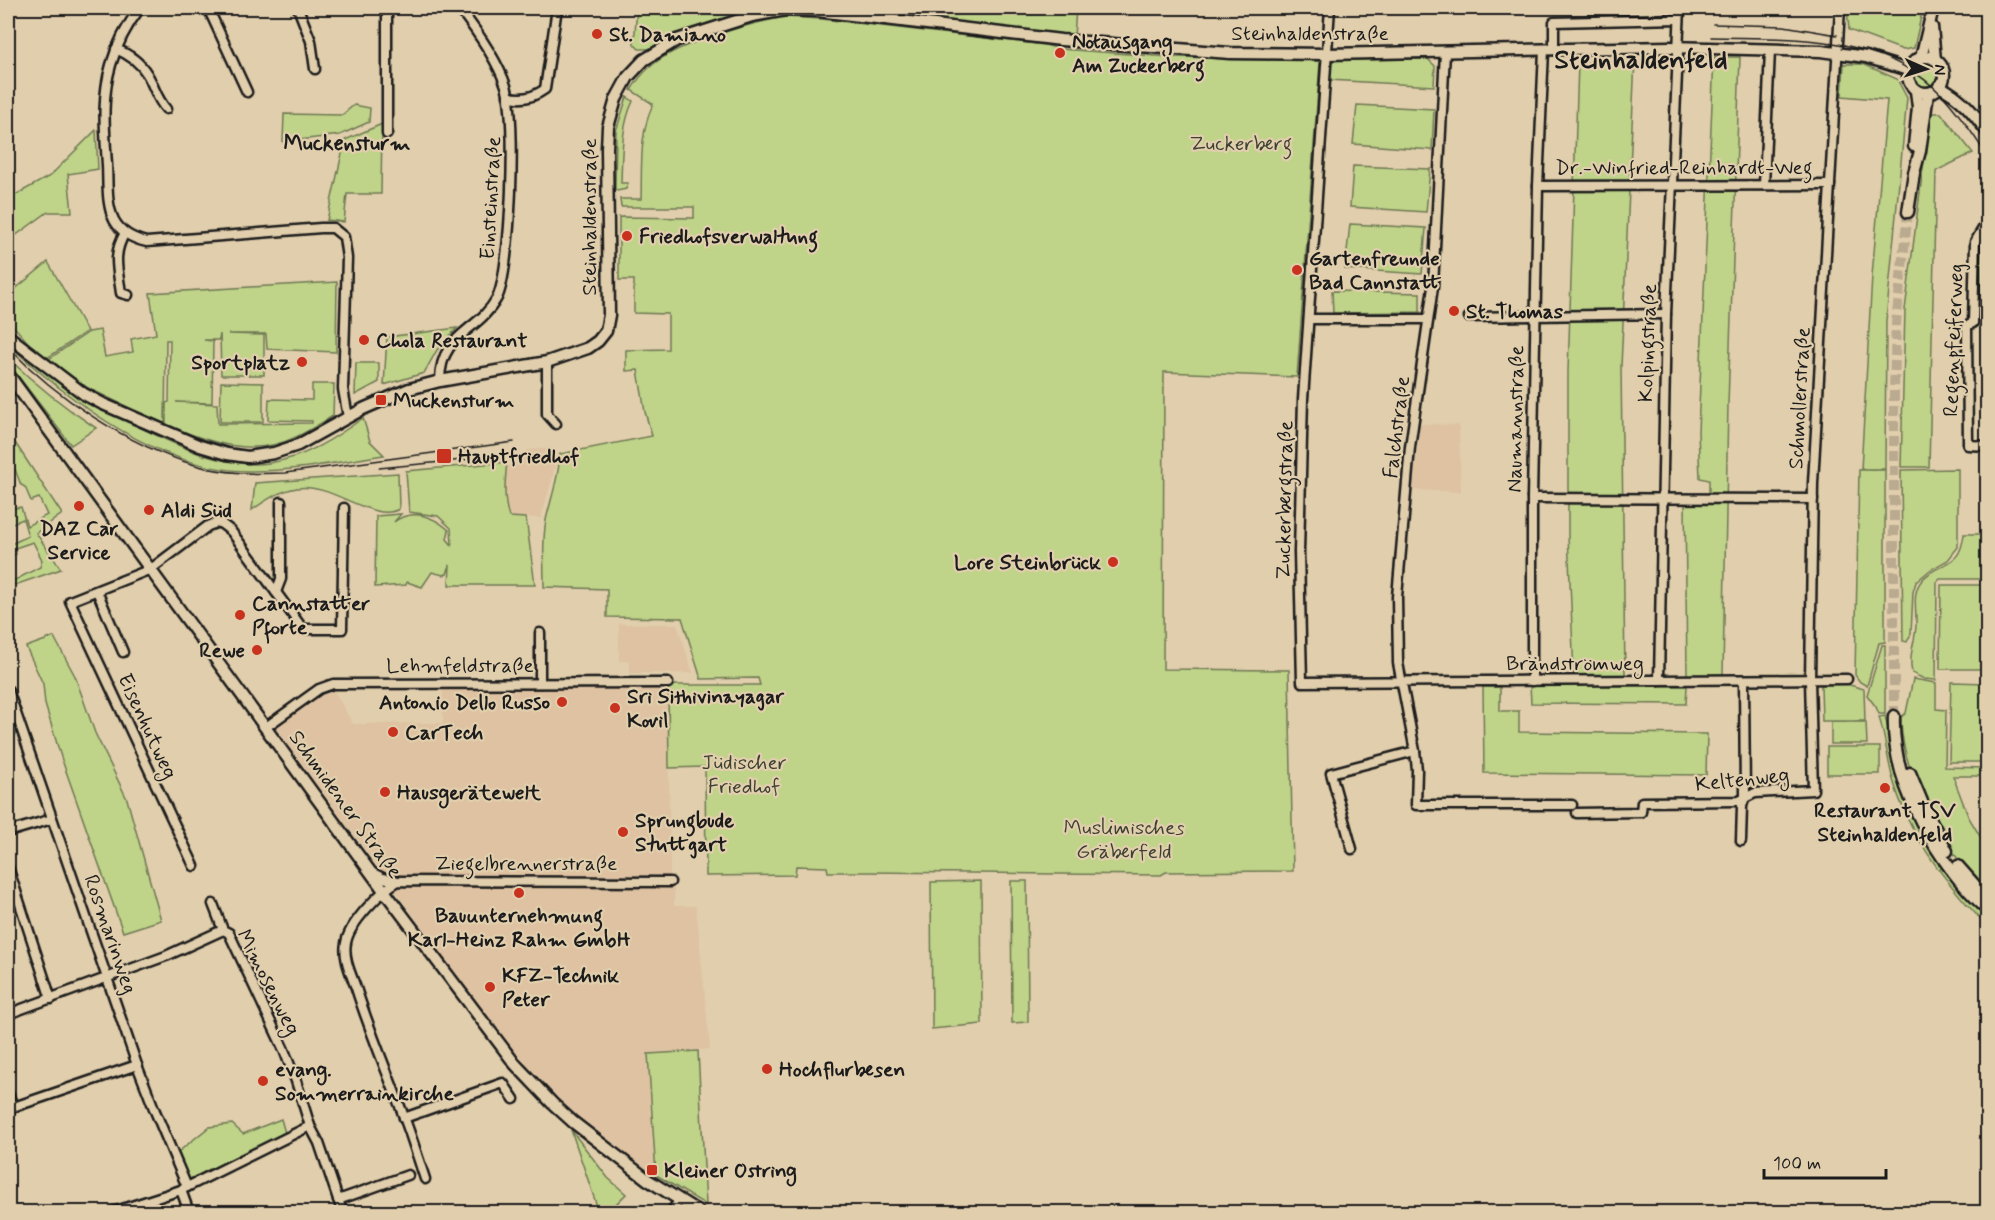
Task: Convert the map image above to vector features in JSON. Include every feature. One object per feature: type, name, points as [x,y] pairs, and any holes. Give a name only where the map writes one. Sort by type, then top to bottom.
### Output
[{"type":"street","points":[[140,8],[127,26],[116,49],[106,84],[103,125],[110,208],[118,226],[125,233],[147,242],[333,228],[344,237],[347,258],[343,389],[348,417]]},
{"type":"street","points":[[208,8],[247,92]]},
{"type":"street","points":[[298,8],[311,41],[315,69]]},
{"type":"street","points":[[387,8],[387,134]]},
{"type":"street","name":"Einsteinstraße","points":[[441,381],[441,364],[451,344],[489,311],[498,296],[505,273],[512,146],[512,119],[506,85],[484,43],[459,8]]},
{"type":"street","points":[[508,96],[517,99],[534,96],[545,89],[557,8]]},
{"type":"street","name":"Zuckerbergstraße","points":[[1302,682],[1299,552],[1304,399],[1330,8]]},
{"type":"street","name":"Kolpingstraße","points":[[1659,680],[1666,314],[1680,8]]},
{"type":"street","name":"Schmollerstraße","points":[[1813,790],[1810,680],[1813,499],[1840,8]]},
{"type":"street","name":"Steinhaldenstraße","points":[[9,335],[55,373],[84,394],[103,404],[164,432],[227,454],[248,457],[274,453],[298,445],[363,409],[410,389],[441,381],[548,362],[588,348],[606,331],[609,315],[607,148],[610,119],[621,87],[644,60],[677,40],[770,12],[802,10],[1061,40],[1230,53],[1327,54],[1678,47],[1837,51],[1908,70]]},
{"type":"street","points":[[1921,58],[1932,13]]},
{"type":"street","points":[[1932,13],[1935,60]]},
{"type":"street","points":[[1549,50],[1554,22],[1679,19]]},
{"type":"street","points":[[116,49],[129,55],[147,73],[159,101],[166,109]]},
{"type":"street","name":"Naumannstraße","points":[[1532,681],[1532,498],[1538,186],[1549,50]]},
{"type":"street","points":[[1764,185],[1770,50]]},
{"type":"street","name":"Falchstraße","points":[[1416,805],[1415,751],[1398,663],[1397,597],[1410,447],[1433,287],[1445,52]]},
{"type":"street","points":[[1908,212],[1914,173],[1918,107],[1916,91],[1908,78],[1908,70],[1911,64],[1921,58],[1928,57],[1935,60],[1942,69],[1943,75],[1939,86],[1929,93],[1916,91]]},
{"type":"street","points":[[1943,75],[1988,133]]},
{"type":"street","points":[[1939,86],[1953,93],[1965,104]]},
{"type":"street","points":[[1914,173],[1920,151],[1929,93]]},
{"type":"street","name":"Dr.-Winfried-Reinhardt-Weg","points":[[1538,186],[1830,185]]},
{"type":"street","name":"Regenpfeiferweg","points":[[1988,220],[1975,242],[1973,323],[1967,326],[1968,445],[1988,446]]},
{"type":"street","points":[[125,233],[117,245],[116,262],[121,293],[128,295]]},
{"type":"street","points":[[1469,317],[1666,314]]},
{"type":"street","points":[[1309,319],[1428,320]]},
{"type":"street","points":[[548,362],[547,414],[556,424]]},
{"type":"street","name":"Schmidener Straße","points":[[8,374],[371,872],[503,1048],[533,1083],[573,1122],[648,1180],[699,1212]]},
{"type":"street","points":[[1532,498],[1813,499]]},
{"type":"street","points":[[276,592],[281,579],[282,502]]},
{"type":"street","points":[[123,652],[97,591],[151,569],[208,526],[219,522],[231,531],[303,629],[342,629],[344,508]]},
{"type":"street","name":"Eisenhutweg","points":[[97,591],[70,602],[194,866]]},
{"type":"street","points":[[540,633],[540,683]]},
{"type":"street","points":[[1741,841],[1742,806],[1745,797],[1744,680]]},
{"type":"street","name":"Brändströmweg","points":[[1302,682],[1847,680]]},
{"type":"street","name":"Lehmfeldstraße","points":[[266,727],[319,689],[333,684],[668,682]]},
{"type":"street","name":"Rosmarinweg","points":[[8,690],[106,978],[184,1188],[189,1212]]},
{"type":"street","points":[[1988,900],[1955,862],[1939,838],[1911,778],[1894,720],[1897,751],[1904,779],[1916,810],[1949,866],[1988,910]]},
{"type":"street","points":[[1352,849],[1331,773],[1415,751]]},
{"type":"street","name":"Keltenweg","points":[[1416,805],[1641,812],[1642,802],[1739,801],[1755,793],[1813,790]]},
{"type":"street","points":[[8,832],[52,819]]},
{"type":"street","points":[[8,867],[51,999]]},
{"type":"street","name":"Ziegelbrennerstraße","points":[[371,872],[383,878],[398,880],[670,882]]},
{"type":"street","points":[[398,880],[357,919],[349,932],[345,945],[346,957],[366,1022],[404,1118],[425,1179]]},
{"type":"street","name":"Mimosenweg","points":[[213,904],[223,930],[229,933],[284,1050],[342,1211]]},
{"type":"street","points":[[8,1014],[166,956],[223,930]]},
{"type":"street","points":[[8,1092],[10,1108],[137,1065]]},
{"type":"street","points":[[404,1118],[503,1083],[514,1099]]},
{"type":"street","points":[[113,1212],[184,1188],[310,1126]]},
{"type":"street","points":[[338,1200],[408,1175]]},
{"type":"street","points":[[671,1212],[680,1201]]},
{"type":"shaded area","points":[[1420,424],[1459,425],[1461,492],[1413,490]]},
{"type":"shaded area","points":[[553,448],[555,468],[541,518],[509,517],[504,494],[507,467],[528,450]]},
{"type":"shaded area","points":[[619,624],[677,624],[693,673],[630,673],[630,661],[619,661]]},
{"type":"shaded area","points":[[668,685],[670,883],[674,884],[674,906],[696,906],[710,1049],[647,1053],[655,1175],[577,1117],[515,1054],[275,727],[320,693],[333,689],[353,724],[443,723],[443,689]]},
{"type":"green space","points":[[637,8],[767,8],[685,33],[650,49],[639,49],[634,44]]},
{"type":"green space","points":[[828,8],[1076,8],[1074,37]]},
{"type":"green space","points":[[1847,8],[1923,8],[1914,48],[1903,50],[1849,30]]},
{"type":"green space","name":"Hauptfriedhof","points":[[784,17],[822,19],[1045,45],[1060,49],[1170,57],[1306,59],[1320,62],[1297,377],[1164,372],[1163,669],[1289,670],[1293,871],[1166,872],[1161,875],[828,872],[827,867],[796,866],[795,875],[706,876],[705,767],[669,768],[668,685],[760,685],[758,678],[701,679],[682,618],[607,617],[607,589],[544,587],[544,537],[560,454],[652,436],[645,412],[638,370],[626,371],[626,350],[668,349],[668,314],[634,313],[634,280],[619,280],[619,217],[694,218],[694,207],[621,207],[620,199],[641,199],[643,139],[653,104],[631,90],[649,68],[676,50],[732,30]]},
{"type":"green space","points":[[1714,57],[1740,57],[1728,404],[1723,675],[1687,675],[1685,503],[1709,502],[1709,480],[1700,478],[1698,432]]},
{"type":"green space","points":[[1428,59],[1435,66],[1434,86],[1329,80],[1332,60]]},
{"type":"green space","points":[[1635,59],[1621,367],[1625,675],[1574,675],[1568,535],[1568,372],[1578,63]]},
{"type":"green space","points":[[1925,63],[1934,66],[1937,75],[1934,84],[1925,87],[1916,84],[1913,75],[1916,66]]},
{"type":"green space","points":[[1844,64],[1863,64],[1897,79],[1907,98],[1886,321],[1885,469],[1861,469],[1872,276],[1887,100],[1842,96]]},
{"type":"green space","points":[[627,97],[633,101],[624,131],[621,183],[628,183],[626,189],[617,191],[615,189],[616,131]]},
{"type":"green space","points":[[354,105],[370,108],[369,122],[340,135],[283,142],[284,114],[342,115]]},
{"type":"green space","points":[[1357,105],[1434,109],[1432,150],[1353,144]]},
{"type":"green space","points":[[1930,113],[1941,113],[1973,153],[1936,171],[1929,467],[1901,467],[1905,310]]},
{"type":"green space","points":[[382,124],[381,194],[347,194],[344,222],[327,220],[345,140]]},
{"type":"green space","points":[[96,130],[98,169],[68,174],[72,212],[48,212],[8,241],[8,199],[50,176]]},
{"type":"green space","points":[[1353,166],[1430,169],[1426,212],[1350,207]]},
{"type":"green space","points":[[1350,224],[1426,228],[1422,274],[1345,269]]},
{"type":"green space","points":[[1987,232],[1988,312],[1984,312],[1984,304],[1981,304],[1980,244]]},
{"type":"green space","points":[[48,262],[87,331],[47,358],[33,348],[8,320],[8,295]]},
{"type":"green space","points":[[337,282],[336,352],[267,349],[266,334],[228,334],[264,335],[264,375],[221,375],[220,334],[219,340],[204,340],[213,341],[212,403],[176,402],[217,404],[218,424],[312,423],[312,421],[268,420],[269,399],[312,400],[312,384],[334,384],[333,416],[301,435],[279,443],[263,447],[230,445],[198,437],[166,425],[166,403],[169,402],[170,340],[166,340],[165,425],[86,387],[49,359],[89,332],[100,330],[105,357],[133,352],[131,339],[156,334],[150,293]]},
{"type":"green space","points":[[1332,291],[1420,293],[1420,312],[1333,313]]},
{"type":"green space","points":[[457,328],[437,350],[424,373],[384,385],[387,337]]},
{"type":"green space","points":[[9,345],[91,404],[181,446],[215,459],[251,464],[269,463],[295,457],[342,433],[363,418],[370,441],[384,455],[316,466],[264,471],[214,468],[182,459],[118,429],[60,388]]},
{"type":"green space","points":[[8,358],[50,395],[96,428],[71,445],[8,363]]},
{"type":"green space","points":[[356,363],[379,363],[379,382],[355,395]]},
{"type":"green space","points":[[221,382],[263,383],[263,422],[220,422]]},
{"type":"green space","points":[[8,432],[62,514],[36,533],[61,569],[15,585],[11,582],[40,567],[42,560],[33,542],[15,548],[16,554],[8,558],[9,545],[28,536],[23,519],[8,525],[8,492],[11,505],[15,508],[21,507],[27,526],[47,515],[39,498],[31,501],[25,487],[21,485],[11,459],[8,460]]},
{"type":"green space","points":[[507,462],[505,490],[507,510],[509,517],[526,518],[535,585],[449,585],[450,565],[447,574],[432,572],[422,587],[407,582],[406,585],[375,587],[376,516],[401,514],[394,522],[408,515],[429,518],[449,530],[447,539],[452,545],[451,528],[438,516],[409,512],[406,471]]},
{"type":"green space","points":[[1958,469],[1958,547],[1948,560],[1930,570],[1916,582],[1913,592],[1911,634],[1907,642],[1903,641],[1901,470]]},
{"type":"green space","points":[[1859,470],[1885,470],[1885,642],[1879,643],[1867,686],[1855,675]]},
{"type":"green space","points":[[398,473],[399,509],[389,512],[377,511],[310,488],[284,491],[252,510],[255,483]]},
{"type":"green space","points":[[1964,534],[1987,534],[1987,579],[1940,579],[1937,582],[1936,680],[1924,679],[1912,673],[1911,667],[1917,591],[1922,580],[1954,559],[1962,546]]},
{"type":"green space","points":[[1941,585],[1987,585],[1987,669],[1940,669]]},
{"type":"green space","points":[[54,637],[75,676],[95,733],[127,799],[161,920],[123,932],[61,757],[45,704],[43,684],[26,647]]},
{"type":"green space","points":[[1882,645],[1885,645],[1885,714],[1879,714],[1867,695]]},
{"type":"green space","points":[[1913,679],[1936,683],[1936,709],[1946,710],[1945,767],[1987,768],[1987,776],[1953,776],[1968,816],[1987,848],[1987,894],[1949,847],[1929,812],[1912,773],[1902,735],[1901,717],[1906,713]]},
{"type":"green space","points":[[1951,682],[1987,683],[1987,762],[1949,762]]},
{"type":"green space","points":[[1846,684],[1864,689],[1865,721],[1822,721],[1821,685]]},
{"type":"green space","points":[[1530,685],[1687,686],[1686,704],[1531,703]]},
{"type":"green space","points":[[1483,687],[1500,687],[1500,711],[1519,711],[1519,732],[1707,734],[1706,775],[1484,773]]},
{"type":"green space","points":[[1885,716],[1894,756],[1914,812],[1987,912],[1987,926],[1943,875],[1918,838],[1908,818],[1890,769],[1879,717]]},
{"type":"green space","points":[[1831,722],[1866,722],[1867,744],[1831,744]]},
{"type":"green space","points":[[1827,747],[1880,747],[1880,774],[1827,774]]},
{"type":"green space","points":[[981,881],[982,1024],[932,1029],[931,882]]},
{"type":"green space","points":[[1011,881],[1027,881],[1028,1022],[1012,1023]]},
{"type":"green space","points":[[698,1051],[706,1205],[656,1175],[648,1054]]},
{"type":"green space","points":[[281,1119],[285,1133],[188,1180],[177,1153],[209,1127],[232,1124],[243,1134]]},
{"type":"green space","points":[[571,1130],[608,1178],[626,1194],[611,1209],[612,1212],[599,1212]]},
{"type":"tunnel","points":[[1894,716],[1894,391],[1896,324],[1908,212]]},
{"type":"tram line","points":[[1713,24],[1784,26],[1837,35]]},
{"type":"tram line","points":[[1711,37],[1773,38],[1835,43],[1893,60],[1920,76],[1944,97],[1962,118],[1988,157]]},
{"type":"tram line","points":[[8,347],[48,384],[94,418],[169,456],[217,470],[285,473],[514,442]]},
{"type":"tram line","points":[[379,468],[515,455]]},
{"type":"place","name":"St. Damiano","points":[[597,34]]},
{"type":"place","name":"Notausgang Am Zuckerberg","points":[[1060,53]]},
{"type":"place","name":"Friedhofsverwaltung","points":[[627,236]]},
{"type":"place","name":"Gartenfreunde Bad Cannstatt","points":[[1297,270]]},
{"type":"place","name":"St. Thomas","points":[[1454,311]]},
{"type":"place","name":"Chola Restaurant","points":[[364,340]]},
{"type":"place","name":"Sportplatz","points":[[302,362]]},
{"type":"place","name":"Muckensturm","points":[[381,400]]},
{"type":"place","name":"Hauptfriedhof","points":[[444,456]]},
{"type":"place","name":"DAZ Car Service","points":[[79,506]]},
{"type":"place","name":"Aldi Süd","points":[[149,510]]},
{"type":"place","name":"Lore Steinbrück","points":[[1113,562]]},
{"type":"place","name":"Cannstatter Pforte","points":[[240,615]]},
{"type":"place","name":"Rewe","points":[[257,650]]},
{"type":"place","name":"Antonio Dello Russo","points":[[562,702]]},
{"type":"place","name":"Sri Sithivinayagar Kovil","points":[[615,708]]},
{"type":"place","name":"CarTech","points":[[393,732]]},
{"type":"place","name":"Restaurant TSV Steinhaldenfeld","points":[[1885,788]]},
{"type":"place","name":"Hausgerätewelt","points":[[385,792]]},
{"type":"place","name":"Sprungbude Stuttgart","points":[[623,832]]},
{"type":"place","name":"Bauunternehmung Karl-Heinz Rahm GmbH","points":[[519,893]]},
{"type":"place","name":"KFZ-Technik Peter","points":[[490,987]]},
{"type":"place","name":"Hochflurbesen","points":[[767,1069]]},
{"type":"place","name":"evang. Sommerrainkirche","points":[[263,1081]]},
{"type":"place","name":"Kleiner Ostring","points":[[652,1170]]},
{"type":"district","name":"Steinhaldenfeld","points":[[1641,59]]},
{"type":"district","name":"Muckensturm","points":[[347,142]]},
{"type":"park label","name":"Zuckerberg","points":[[1241,143]]},
{"type":"park label","name":"Jüdischer Friedhof","points":[[744,774]]},
{"type":"park label","name":"Muslimisches Gräberfeld","points":[[1124,839]]}]
